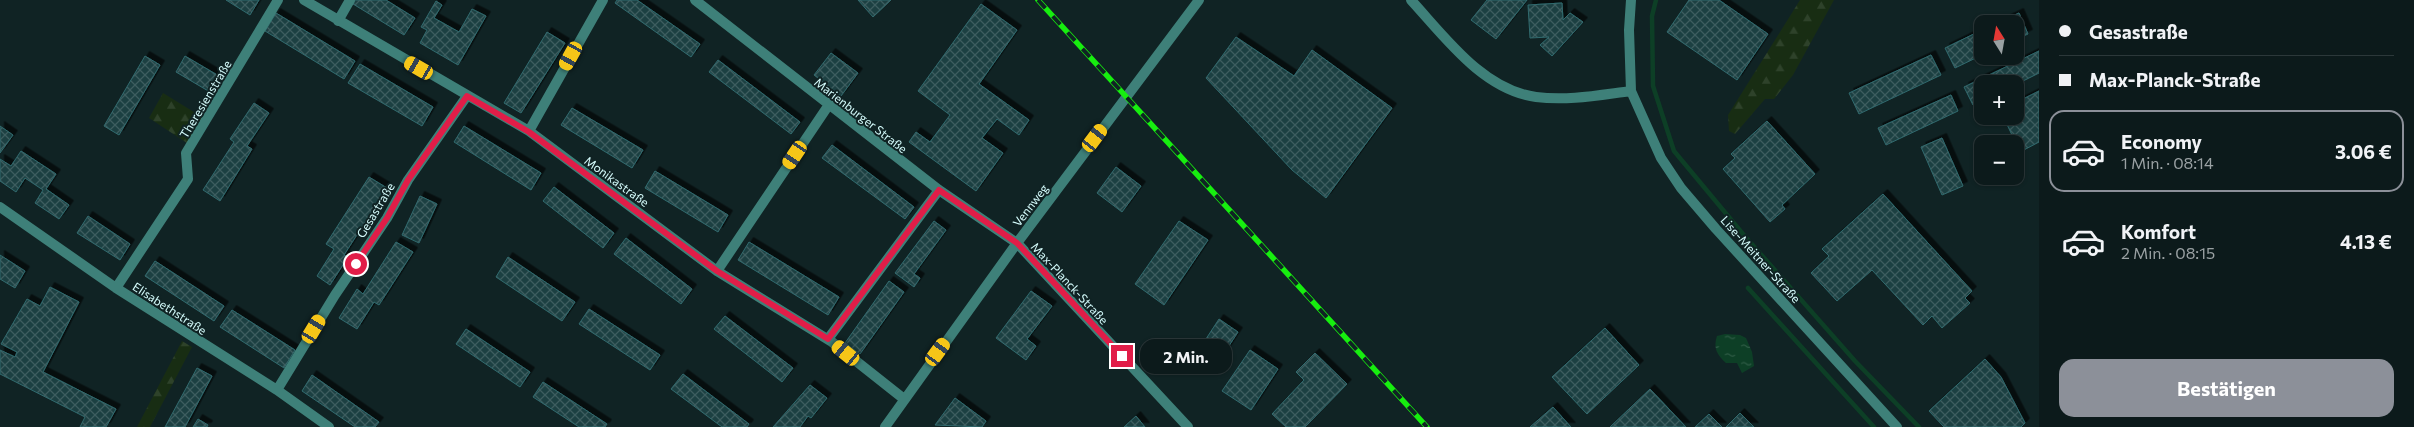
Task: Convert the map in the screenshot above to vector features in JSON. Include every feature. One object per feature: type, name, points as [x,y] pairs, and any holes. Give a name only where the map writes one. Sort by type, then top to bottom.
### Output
[{"type":"street","name":"Theresienstraße","points":[[116,288],[188,179],[186,153],[278,0]]},
{"type":"street","name":"Monikastraße","points":[[304,0],[529,132],[717,271],[828,339],[904,399]]},
{"type":"street","points":[[338,21],[350,0]]},
{"type":"street","points":[[529,132],[604,0]]},
{"type":"street","name":"Marienburger Straße","points":[[695,0],[828,106],[939,190],[1017,243]]},
{"type":"street","name":"Vennweg","points":[[884,427],[1017,243],[1199,0]]},
{"type":"street","points":[[1411,0],[1468,60],[1496,82],[1516,92],[1535,97],[1562,98],[1631,92]]},
{"type":"street","name":"Lise-Meitner-Straße","points":[[1631,0],[1629,30],[1631,92],[1662,158],[1681,188],[1897,427]]},
{"type":"street","name":"Gesastraße","points":[[277,390],[335,295],[387,218],[408,180],[467,96]]},
{"type":"street","points":[[717,271],[828,106]]},
{"type":"street","points":[[828,339],[939,190]]},
{"type":"street","name":"Elisabethstraße","points":[[0,207],[116,288],[277,390],[329,427]]},
{"type":"street","name":"Max-Planck-Straße","points":[[1017,243],[1188,427]]},
{"type":"green space","points":[[1800,0],[1834,0],[1793,75],[1774,99],[1765,99],[1735,134],[1729,131],[1728,115]]},
{"type":"green space","points":[[163,93],[202,117],[187,143],[149,118]]},
{"type":"green space","points":[[182,341],[192,347],[150,427],[137,427]]},
{"type":"water","points":[[1725,334],[1740,335],[1746,338],[1752,352],[1754,366],[1742,373],[1737,363],[1726,363],[1723,360],[1718,354],[1715,344],[1717,336]]},
{"type":"building","points":[[226,0],[259,0],[250,15]]},
{"type":"building","points":[[355,0],[386,0],[415,18],[404,35],[353,4]]},
{"type":"building","points":[[617,0],[637,0],[700,44],[691,57],[615,3]]},
{"type":"building","points":[[858,0],[891,0],[873,17]]},
{"type":"building","points":[[1487,0],[1527,0],[1496,39],[1471,20]]},
{"type":"building","points":[[1689,0],[1719,0],[1768,34],[1737,80],[1667,32]]},
{"type":"building","points":[[436,1],[442,5],[434,18],[459,32],[472,9],[486,16],[458,65],[420,43],[427,30],[421,27]]},
{"type":"building","points":[[1562,3],[1563,20],[1570,13],[1583,22],[1552,56],[1540,45],[1549,37],[1530,38],[1528,5]]},
{"type":"building","points":[[981,4],[1017,30],[979,84],[1029,120],[1019,135],[997,119],[982,138],[1003,153],[976,191],[909,142],[916,132],[930,142],[950,115],[918,91]]},
{"type":"building","points":[[276,13],[355,61],[344,79],[265,31]]},
{"type":"building","points":[[2024,25],[2028,34],[2024,36]]},
{"type":"building","points":[[547,32],[565,43],[521,113],[504,103]]},
{"type":"building","points":[[1974,34],[1974,59],[1955,68],[1945,48]]},
{"type":"building","points":[[1236,37],[1294,76],[1312,50],[1392,108],[1326,198],[1292,170],[1206,78]]},
{"type":"building","points":[[2039,51],[2039,73],[2024,80],[2024,75],[1989,75],[2010,65],[2024,65],[2024,58]]},
{"type":"building","points":[[831,53],[858,73],[841,96],[814,75]]},
{"type":"building","points":[[1931,55],[1941,75],[1859,114],[1849,93]]},
{"type":"building","points":[[145,56],[160,65],[119,135],[104,126]]},
{"type":"building","points":[[185,56],[219,76],[210,92],[176,72]]},
{"type":"building","points":[[718,60],[800,122],[791,134],[709,72]]},
{"type":"building","points":[[360,64],[433,107],[422,126],[348,83]]},
{"type":"building","points":[[1974,82],[1973,105],[1964,87]]},
{"type":"building","points":[[2039,91],[2039,142],[2024,150],[2024,135],[2012,135],[2007,125],[2024,125],[2024,98]]},
{"type":"building","points":[[1951,95],[1958,111],[1886,145],[1878,128]]},
{"type":"building","points":[[254,103],[269,113],[247,146],[252,149],[220,201],[203,190],[234,142],[230,139]]},
{"type":"building","points":[[572,108],[643,150],[632,168],[561,125]]},
{"type":"building","points":[[1767,121],[1815,174],[1782,205],[1785,209],[1770,222],[1723,169],[1735,158],[1731,154]]},
{"type":"building","points":[[0,126],[13,135],[0,153]]},
{"type":"building","points":[[464,126],[541,173],[531,190],[454,142]]},
{"type":"building","points":[[1942,138],[1963,186],[1942,195],[1921,147]]},
{"type":"building","points":[[832,145],[914,207],[905,219],[822,158]]},
{"type":"building","points":[[21,151],[56,174],[46,189],[69,205],[59,219],[35,203],[43,190],[25,178],[16,192],[0,181],[0,159],[11,166]]},
{"type":"building","points":[[1116,167],[1141,186],[1122,212],[1097,193]]},
{"type":"building","points":[[655,171],[728,215],[718,232],[645,188]]},
{"type":"building","points":[[369,177],[387,188],[344,255],[348,257],[330,285],[317,276],[334,249],[326,244]]},
{"type":"building","points":[[554,187],[614,233],[603,248],[543,201]]},
{"type":"building","points":[[1883,194],[1972,291],[1965,298],[1970,303],[1942,328],[1932,316],[1923,325],[1872,270],[1837,301],[1811,273],[1829,256],[1822,249]]},
{"type":"building","points":[[420,196],[437,204],[419,243],[402,235]]},
{"type":"building","points":[[88,216],[130,244],[120,260],[77,233]]},
{"type":"building","points":[[934,221],[946,230],[914,274],[920,278],[914,287],[895,273]]},
{"type":"building","points":[[1179,221],[1208,240],[1164,305],[1135,284]]},
{"type":"building","points":[[626,238],[692,289],[681,304],[614,254]]},
{"type":"building","points":[[396,242],[413,252],[379,305],[374,302],[357,329],[339,318],[357,289],[363,294]]},
{"type":"building","points":[[749,242],[839,297],[828,315],[738,260]]},
{"type":"building","points":[[0,255],[25,271],[15,288],[0,279]]},
{"type":"building","points":[[508,257],[575,302],[562,321],[496,277]]},
{"type":"building","points":[[155,261],[224,306],[214,321],[145,276]]},
{"type":"building","points":[[889,281],[904,292],[860,354],[845,343]]},
{"type":"building","points":[[50,287],[79,302],[43,372],[116,409],[106,427],[80,427],[85,417],[0,374],[0,350],[15,357],[17,352],[1,344],[27,299],[40,306]]},
{"type":"building","points":[[1031,291],[1052,306],[1027,339],[1036,346],[1026,360],[996,338]]},
{"type":"building","points":[[589,309],[660,355],[650,370],[579,324]]},
{"type":"building","points":[[232,310],[295,350],[284,368],[220,327]]},
{"type":"building","points":[[725,316],[793,368],[782,382],[714,329]]},
{"type":"building","points":[[1219,319],[1238,332],[1223,355],[1204,342]]},
{"type":"building","points":[[1605,328],[1639,365],[1587,414],[1552,377]]},
{"type":"building","points":[[466,329],[530,372],[520,387],[456,344]]},
{"type":"building","points":[[1250,350],[1278,369],[1251,410],[1222,391]]},
{"type":"building","points":[[1315,353],[1347,384],[1305,427],[1286,427],[1272,414],[1304,380],[1296,372]]},
{"type":"building","points":[[1985,359],[2001,377],[2025,423],[2021,427],[1944,427],[1929,411]]},
{"type":"building","points":[[197,368],[212,376],[185,427],[165,427]]},
{"type":"building","points":[[683,374],[749,424],[747,427],[722,427],[671,389]]},
{"type":"building","points":[[312,375],[379,422],[375,427],[355,427],[302,391]]},
{"type":"building","points":[[543,382],[607,424],[605,427],[579,427],[533,397]]},
{"type":"building","points":[[810,385],[827,398],[811,418],[808,416],[800,427],[773,427]]},
{"type":"building","points":[[1650,389],[1686,427],[1610,427]]},
{"type":"building","points":[[955,398],[986,421],[982,427],[935,425]]},
{"type":"building","points":[[1553,407],[1571,427],[1530,427]]},
{"type":"building","points":[[1740,413],[1754,427],[1726,427]]},
{"type":"building","points":[[1709,414],[1722,427],[1695,427]]},
{"type":"building","points":[[1136,416],[1145,427],[1124,427]]},
{"type":"building","points":[[198,419],[208,425],[207,427],[193,427]]},
{"type":"waterway","points":[[1656,0],[1652,16],[1653,86],[1674,151],[1743,234],[1855,361],[1919,427]]},
{"type":"waterway","points":[[1748,288],[1874,427]]},
{"type":"railway","points":[[1038,0],[1427,427]]},
{"type":"route","points":[[356,264],[387,218],[408,180],[467,96],[529,132],[717,271],[828,339],[884,261],[939,190],[1017,243],[1122,356]]}]
